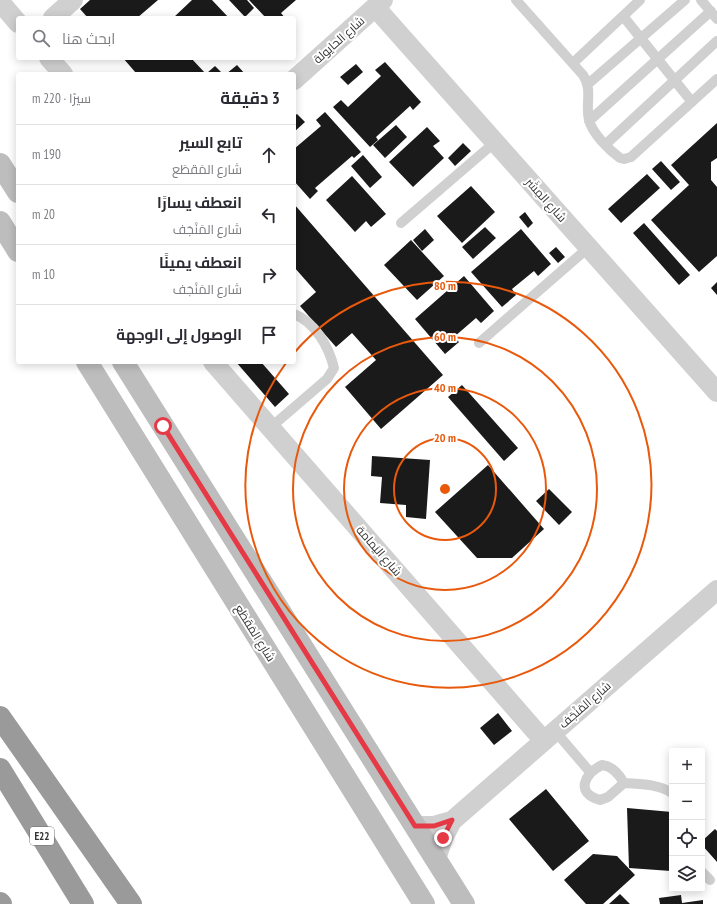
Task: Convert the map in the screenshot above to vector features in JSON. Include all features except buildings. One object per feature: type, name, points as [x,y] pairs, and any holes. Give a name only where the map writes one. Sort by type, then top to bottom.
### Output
[{"type":"highway","points":[[0,717],[131,904]]},
{"type":"highway","name":"E22","points":[[0,769],[83,904]]},
{"type":"street","points":[[56,16],[73,0]]},
{"type":"street","points":[[0,2],[16,21]]},
{"type":"street","name":"شارع الحايولة","points":[[296,78],[379,4]]},
{"type":"street","name":"شارع المِشَر","points":[[379,4],[494,143],[717,392]]},
{"type":"street","points":[[51,60],[61,72]]},
{"type":"street","points":[[0,164],[16,189]]},
{"type":"street","points":[[0,176],[16,196]]},
{"type":"street","points":[[0,222],[16,248]]},
{"type":"street","name":"شارع المَقطَع","points":[[88,364],[424,904]]},
{"type":"street","points":[[124,364],[464,904]]},
{"type":"street","name":"شارع اليَمامة","points":[[217,364],[270,428],[550,736]]},
{"type":"street","points":[[181,514],[208,530],[222,553],[228,558],[235,558],[244,553]]},
{"type":"street","name":"شارع المَنْجَف","points":[[415,826],[434,826],[452,820],[717,590]]},
{"type":"street","name":"شارع المَنْجَف","points":[[436,859],[443,838],[452,820]]},
{"type":"lane","points":[[516,0],[583,75],[588,84],[589,121],[594,130],[620,158],[628,158],[717,79]]},
{"type":"lane","points":[[573,63],[640,0]]},
{"type":"lane","points":[[588,84],[685,0]]},
{"type":"lane","points":[[589,121],[658,59],[714,15],[701,0]]},
{"type":"lane","points":[[623,16],[692,102]]},
{"type":"lane","points":[[606,144],[717,41]]},
{"type":"lane","points":[[401,223],[494,143]]},
{"type":"lane","points":[[479,343],[589,248]]},
{"type":"lane","points":[[270,428],[327,379],[334,368],[331,353],[319,335],[305,318],[296,315]]},
{"type":"lane","points":[[550,736],[590,772]]},
{"type":"lane","points":[[624,783],[613,769],[607,765],[602,765],[590,772],[585,780],[585,787],[590,796],[600,800],[608,797],[624,783],[648,785],[669,791]]},
{"type":"lane","points":[[705,875],[710,880]]},
{"type":"route","points":[[163,426],[415,826],[434,826],[452,820],[443,838]]}]
